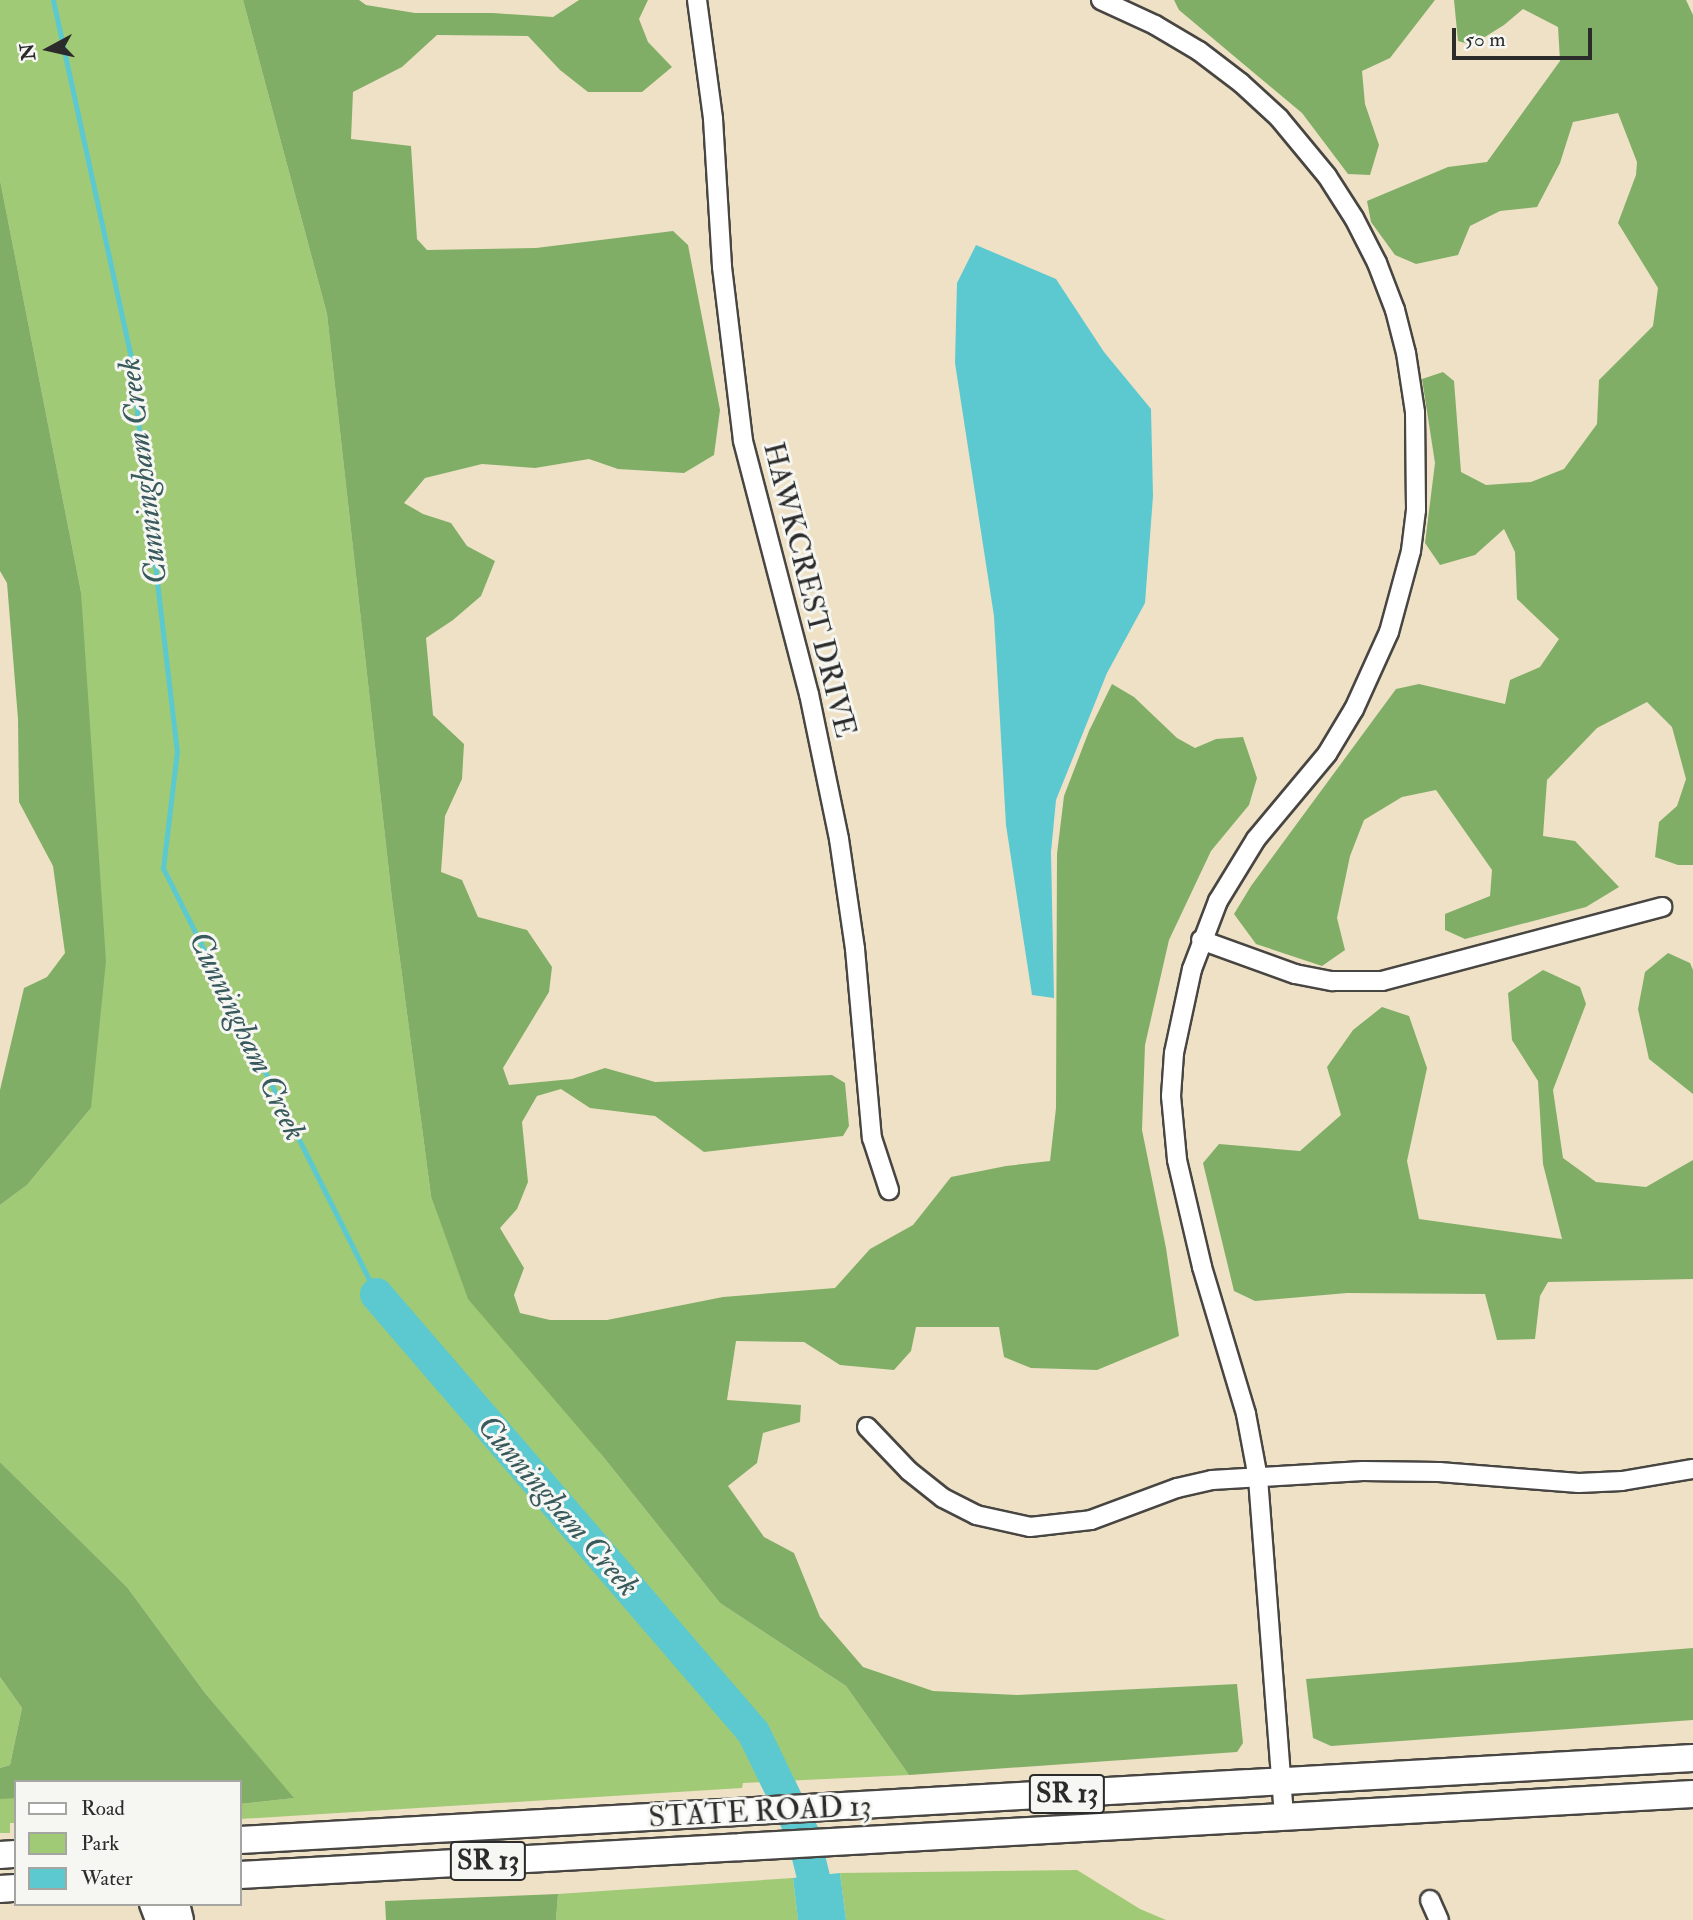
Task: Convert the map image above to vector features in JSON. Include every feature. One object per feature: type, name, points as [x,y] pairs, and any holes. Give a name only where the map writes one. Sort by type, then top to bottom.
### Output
[{"type":"main road","name":"SR 13","points":[[1281,1783],[1693,1758]]},
{"type":"main road","name":"STATE ROAD 13","points":[[242,1840],[852,1804],[1281,1783]]},
{"type":"main road","name":"SR 13","points":[[1283,1817],[1693,1794]]},
{"type":"main road","name":"STATE ROAD 13","points":[[242,1875],[1283,1817]]},
{"type":"street","name":"HAWKCREST DRIVE","points":[[697,0],[713,119],[723,280],[743,441],[808,694],[839,839],[855,949],[869,1117],[876,1157],[888,1190]]},
{"type":"street","points":[[1109,1],[1155,24],[1199,51],[1241,83],[1279,118],[1327,176],[1371,252],[1395,310],[1406,353],[1415,412],[1418,471],[1410,551],[1389,632],[1373,671],[1327,754],[1256,839],[1236,869],[1201,940],[1180,1011],[1174,1053],[1171,1096],[1181,1181],[1202,1267],[1243,1401],[1258,1478],[1283,1817]]},
{"type":"street","points":[[1201,940],[1295,974],[1332,981],[1382,981],[1662,907]]},
{"type":"street","points":[[867,1427],[909,1471],[943,1498],[976,1515],[1017,1525],[1060,1525],[1091,1520],[1177,1488],[1213,1480],[1375,1471],[1439,1472],[1579,1483],[1622,1481],[1693,1469]]},
{"type":"street","points":[[1430,1900],[1438,1920]]},
{"type":"green space","points":[[0,0],[243,0],[327,314],[392,899],[431,1196],[601,1454],[720,1603],[846,1686],[909,1775],[743,1783],[742,1788],[242,1819],[242,1804],[293,1798],[205,1693],[127,1587],[0,1462],[0,1205],[27,1185],[91,1108],[81,592],[0,180]]},
{"type":"green space","points":[[243,0],[359,0],[366,5],[415,13],[493,13],[553,17],[579,0],[648,0],[639,19],[648,42],[672,67],[642,92],[588,92],[560,70],[528,36],[437,35],[402,67],[353,92],[351,139],[411,146],[417,239],[427,250],[536,248],[673,231],[688,245],[720,410],[714,455],[684,473],[618,469],[589,459],[535,468],[482,464],[425,478],[404,503],[423,514],[451,523],[467,546],[495,561],[481,596],[426,638],[433,715],[464,744],[462,779],[445,816],[441,872],[462,880],[478,917],[527,930],[552,967],[549,992],[503,1068],[509,1085],[572,1079],[605,1068],[655,1082],[832,1075],[845,1083],[849,1126],[843,1136],[704,1152],[655,1116],[590,1108],[561,1089],[537,1096],[522,1122],[528,1182],[517,1209],[500,1228],[524,1268],[514,1295],[520,1313],[550,1320],[607,1320],[723,1297],[835,1288],[870,1249],[913,1225],[951,1177],[1050,1161],[1056,1108],[1057,854],[1064,796],[1089,731],[1112,684],[1134,697],[1177,738],[1195,748],[1216,739],[1243,737],[1257,778],[1249,805],[1211,851],[1169,940],[1145,1045],[1142,1130],[1166,1248],[1179,1336],[1097,1370],[1031,1368],[1004,1357],[999,1327],[916,1327],[911,1351],[894,1370],[840,1365],[804,1342],[736,1341],[727,1400],[801,1405],[800,1422],[763,1433],[757,1463],[728,1486],[764,1537],[794,1553],[820,1617],[863,1667],[933,1691],[1017,1695],[1237,1684],[1243,1743],[1237,1752],[909,1775],[846,1686],[720,1603],[601,1454],[468,1299],[431,1196],[392,899],[327,314]]},
{"type":"green space","points":[[1174,0],[1435,0],[1390,58],[1362,71],[1365,104],[1379,145],[1370,175],[1348,174],[1302,113],[1179,10]]},
{"type":"green space","points":[[1454,0],[1686,0],[1693,15],[1693,865],[1678,865],[1655,857],[1659,822],[1677,806],[1686,779],[1672,727],[1647,702],[1597,728],[1547,780],[1543,836],[1575,841],[1619,887],[1586,907],[1465,939],[1445,930],[1445,914],[1490,896],[1492,870],[1436,790],[1402,797],[1364,820],[1350,856],[1337,918],[1345,950],[1322,966],[1256,944],[1234,914],[1251,886],[1396,689],[1419,684],[1505,704],[1510,680],[1540,667],[1559,639],[1517,599],[1515,552],[1504,529],[1475,555],[1440,565],[1425,543],[1435,463],[1422,379],[1443,372],[1454,381],[1461,472],[1486,485],[1531,482],[1564,469],[1597,424],[1599,380],[1653,326],[1658,288],[1618,223],[1636,175],[1637,162],[1618,113],[1573,122],[1560,163],[1537,207],[1500,211],[1470,226],[1458,255],[1416,264],[1395,255],[1371,222],[1367,201],[1448,167],[1487,162],[1560,61],[1558,27],[1523,9],[1504,25],[1472,45],[1458,41]]},
{"type":"green space","points":[[0,180],[81,592],[106,961],[91,1108],[27,1185],[0,1205],[0,1090],[24,988],[47,977],[65,953],[53,866],[19,802],[18,719],[7,583],[0,571]]},
{"type":"green space","points":[[1668,953],[1690,963],[1693,970],[1693,1094],[1649,1059],[1638,1009],[1645,972]]},
{"type":"green space","points":[[1543,970],[1580,987],[1586,1004],[1553,1090],[1563,1158],[1596,1182],[1646,1187],[1693,1160],[1693,1279],[1548,1282],[1540,1296],[1535,1339],[1497,1340],[1485,1294],[1347,1293],[1255,1301],[1234,1291],[1203,1163],[1219,1144],[1300,1151],[1341,1115],[1327,1067],[1353,1030],[1382,1007],[1409,1016],[1427,1068],[1407,1161],[1419,1219],[1562,1239],[1543,1164],[1538,1081],[1512,1040],[1508,993]]},
{"type":"green space","points":[[0,1462],[127,1587],[205,1693],[294,1798],[242,1804],[242,1780],[14,1780],[14,1798],[0,1799],[0,1768],[10,1765],[22,1708],[0,1677]]},
{"type":"green space","points":[[1693,1648],[1693,1720],[1331,1746],[1313,1738],[1306,1679]]},
{"type":"green space","points":[[0,1677],[22,1708],[10,1765],[0,1768]]},
{"type":"green space","points":[[14,1798],[14,1823],[10,1823],[10,1833],[0,1833],[0,1799]]},
{"type":"green space","points":[[1077,1870],[1140,1909],[1166,1920],[846,1920],[840,1873]]},
{"type":"green space","points":[[793,1878],[798,1920],[556,1920],[558,1894]]},
{"type":"green space","points":[[558,1894],[556,1920],[386,1920],[385,1901]]},
{"type":"water","points":[[976,245],[1056,279],[1104,352],[1151,409],[1153,496],[1145,603],[1107,673],[1056,800],[1051,852],[1054,998],[1032,995],[1006,825],[994,616],[955,363],[957,283]]},
{"type":"water","points":[[840,1873],[846,1920],[798,1920],[793,1878]]},
{"type":"waterway","name":"Cunningham Creek","points":[[53,0],[130,352],[177,751],[163,868],[376,1294]]},
{"type":"waterway","name":"Cunningham Creek","points":[[376,1294],[753,1732],[802,1833],[824,1920]]}]
